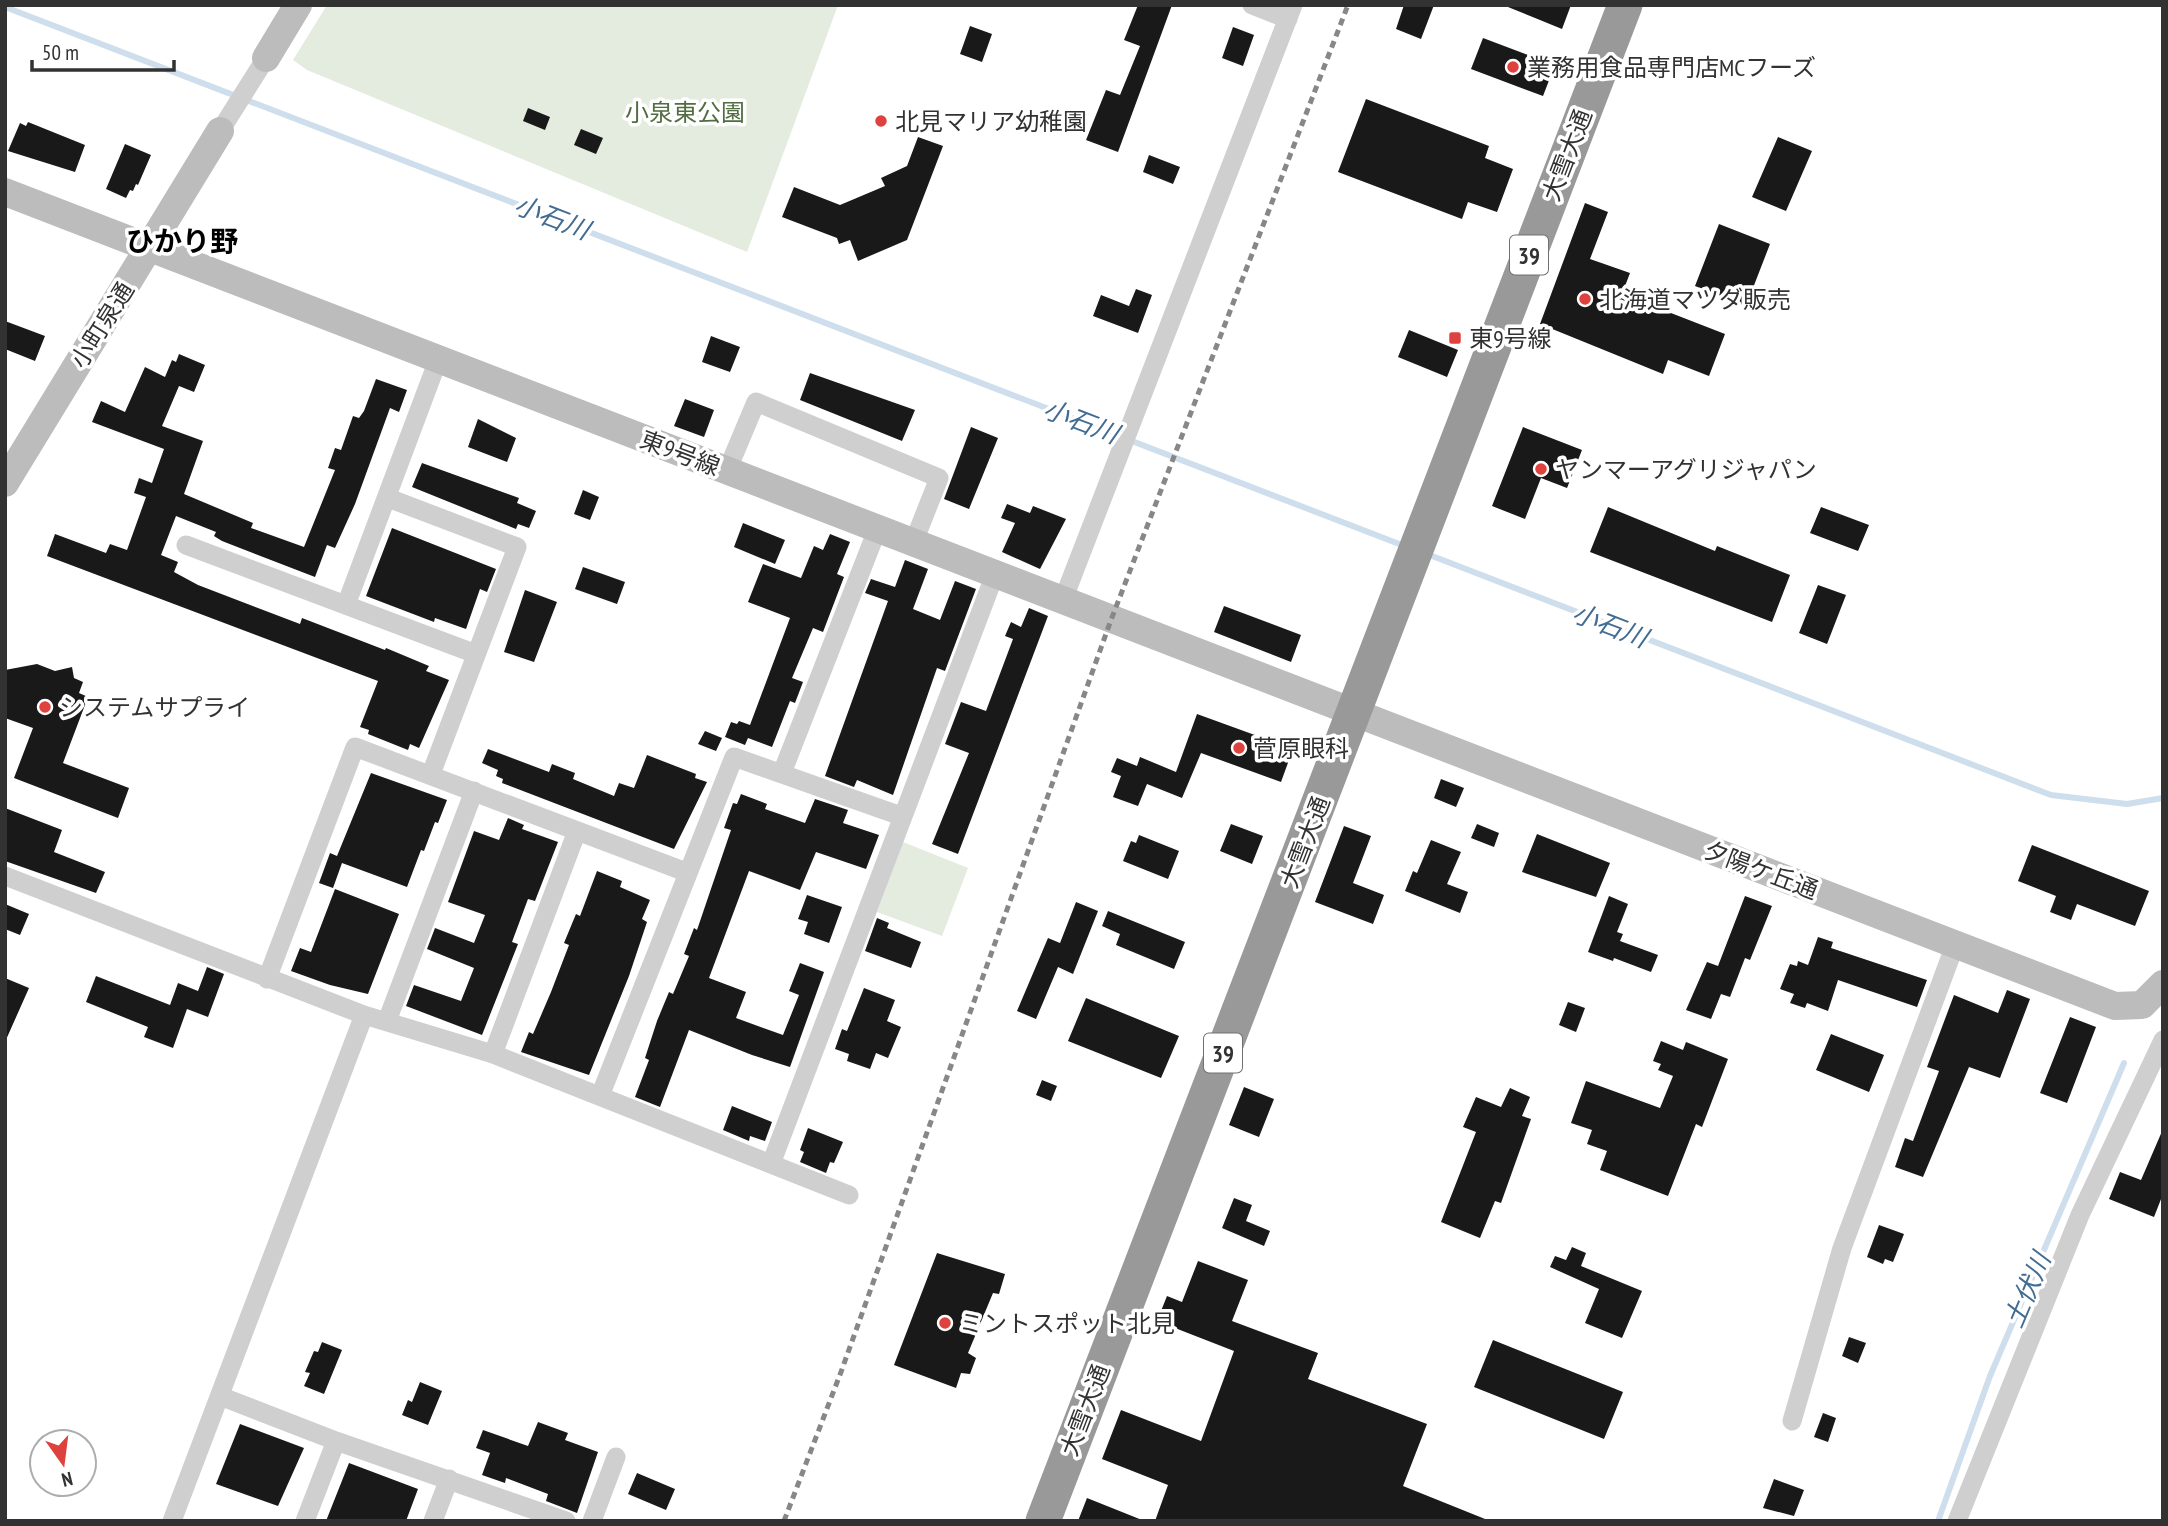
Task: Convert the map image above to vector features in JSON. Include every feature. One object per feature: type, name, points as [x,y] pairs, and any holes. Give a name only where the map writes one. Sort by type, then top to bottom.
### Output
[{"type":"highway","name":"大雪大通","points":[[1043,1521],[1625,5]]},
{"type":"street","points":[[220,131],[298,5]]},
{"type":"street","points":[[1063,600],[1291,12],[1252,5]]},
{"type":"street","name":"小町泉通","points":[[5,482],[220,131]]},
{"type":"street","name":"東9号線","points":[[5,192],[1354,713]]},
{"type":"street","points":[[346,605],[438,360]]},
{"type":"street","points":[[727,471],[756,402],[939,478],[913,544]]},
{"type":"street","points":[[388,498],[517,547],[431,774]]},
{"type":"street","points":[[782,773],[877,530]]},
{"type":"street","points":[[186,545],[476,654]]},
{"type":"street","points":[[771,1164],[995,574]]},
{"type":"street","name":"夕陽ケ丘通","points":[[1354,713],[2115,1006],[2153,1014],[2163,984]]},
{"type":"street","points":[[267,979],[355,747],[686,872]]},
{"type":"street","points":[[600,1096],[686,872],[734,757],[901,817]]},
{"type":"street","points":[[387,1021],[474,791]]},
{"type":"street","points":[[493,1054],[578,831]]},
{"type":"street","points":[[5,876],[364,1015],[493,1054],[715,1145],[849,1195]]},
{"type":"street","points":[[1792,1421],[1842,1248],[1955,944]]},
{"type":"street","points":[[172,1521],[364,1015]]},
{"type":"street","points":[[1957,1521],[2080,1215],[2163,1040]]},
{"type":"street","points":[[220,1396],[336,1441],[566,1521]]},
{"type":"street","points":[[305,1521],[336,1441]]},
{"type":"street","points":[[592,1521],[616,1457]]},
{"type":"street","points":[[433,1521],[449,1479]]},
{"type":"green space","name":"小泉東公園","points":[[327,5],[838,5],[747,252],[307,70],[293,60]]},
{"type":"green space","points":[[903,842],[968,868],[942,936],[877,912]]},
{"type":"building","points":[[1138,5],[1172,5],[1118,152],[1086,140],[1106,90],[1120,95],[1140,46],[1124,40]]},
{"type":"building","points":[[1404,5],[1434,5],[1421,39],[1396,29]]},
{"type":"building","points":[[1503,5],[1571,5],[1562,29]]},
{"type":"building","points":[[970,26],[992,34],[982,62],[960,54]]},
{"type":"building","points":[[1233,27],[1254,35],[1243,66],[1222,58]]},
{"type":"building","name":"業務用食品専門店MCフーズ","points":[[1483,38],[1555,65],[1543,96],[1471,69]]},
{"type":"building","points":[[1366,99],[1489,146],[1485,158],[1513,169],[1497,212],[1468,202],[1462,219],[1338,172]]},
{"type":"building","points":[[528,108],[550,117],[545,130],[523,121]]},
{"type":"building","points":[[28,122],[85,145],[75,172],[8,151],[20,123],[26,126]]},
{"type":"building","points":[[581,129],[603,138],[596,154],[574,145]]},
{"type":"building","points":[[918,137],[943,146],[907,240],[858,261],[850,240],[839,244],[837,238],[782,217],[794,187],[840,205],[885,186],[881,178],[907,166]]},
{"type":"building","points":[[1778,137],[1812,151],[1786,211],[1752,197]]},
{"type":"building","points":[[125,144],[151,155],[138,185],[136,184],[133,191],[130,190],[126,198],[106,189]]},
{"type":"building","points":[[1149,155],[1180,167],[1173,184],[1143,172]]},
{"type":"building","points":[[1585,203],[1608,212],[1590,259],[1630,273],[1622,294],[1725,334],[1709,376],[1668,360],[1663,374],[1540,324]]},
{"type":"building","points":[[1719,224],[1770,244],[1746,306],[1695,286]]},
{"type":"building","points":[[1136,289],[1152,295],[1138,333],[1093,316],[1101,295],[1129,306]]},
{"type":"building","points":[[5,321],[45,336],[35,361],[5,349]]},
{"type":"building","points":[[1409,330],[1458,350],[1447,377],[1398,357]]},
{"type":"building","points":[[711,336],[740,347],[730,372],[702,362]]},
{"type":"building","points":[[179,354],[205,365],[194,392],[179,386],[162,426],[203,441],[184,494],[253,523],[251,528],[304,547],[335,470],[328,468],[335,448],[341,450],[353,416],[359,418],[364,411],[376,379],[407,390],[399,412],[390,408],[355,504],[335,548],[327,545],[315,577],[222,541],[214,536],[216,532],[176,516],[161,555],[178,562],[174,572],[198,585],[300,624],[302,618],[385,650],[386,648],[429,666],[426,671],[449,680],[419,748],[410,744],[408,750],[368,734],[369,730],[360,727],[378,681],[47,556],[55,534],[106,553],[110,544],[127,550],[146,497],[134,493],[139,478],[152,483],[164,449],[92,422],[101,401],[125,412],[145,367],[165,377],[172,360],[176,362]]},
{"type":"building","points":[[810,373],[915,410],[902,441],[800,400]]},
{"type":"building","points":[[685,399],[714,410],[704,437],[674,426]]},
{"type":"building","points":[[478,419],[516,438],[507,462],[468,447]]},
{"type":"building","points":[[971,427],[998,438],[969,509],[944,499]]},
{"type":"building","name":"ヤンマーアグリジャパン","points":[[1523,427],[1582,450],[1567,488],[1541,478],[1525,519],[1492,506]]},
{"type":"building","points":[[422,463],[519,498],[517,503],[536,511],[529,528],[518,524],[516,529],[412,487]]},
{"type":"building","points":[[583,490],[599,497],[590,520],[574,514]]},
{"type":"building","points":[[1007,504],[1030,513],[1033,506],[1066,519],[1040,569],[1002,552],[1015,523],[1001,518]]},
{"type":"building","points":[[1608,507],[1715,551],[1717,546],[1790,575],[1772,622],[1590,552]]},
{"type":"building","points":[[1821,507],[1869,525],[1858,551],[1810,533]]},
{"type":"building","points":[[743,523],[785,540],[775,564],[734,547]]},
{"type":"building","points":[[392,528],[496,569],[487,592],[480,589],[466,629],[435,618],[434,622],[366,596]]},
{"type":"building","points":[[830,534],[850,542],[837,574],[844,577],[823,632],[813,628],[792,678],[803,682],[795,703],[790,701],[772,747],[748,738],[745,745],[725,737],[731,722],[737,724],[739,721],[750,725],[790,618],[748,602],[763,564],[801,578],[814,546],[823,550]]},
{"type":"building","points":[[905,560],[928,569],[913,609],[940,620],[955,581],[976,589],[945,671],[937,668],[893,795],[857,780],[854,787],[825,776],[888,601],[865,593],[871,579],[895,587]]},
{"type":"building","points":[[583,567],[625,582],[617,604],[575,589]]},
{"type":"building","points":[[1818,585],[1846,595],[1827,644],[1799,633]]},
{"type":"building","points":[[525,590],[557,602],[534,662],[504,652]]},
{"type":"building","points":[[1224,606],[1301,635],[1291,662],[1214,632]]},
{"type":"building","points":[[1029,608],[1048,616],[958,854],[932,844],[969,753],[945,744],[961,702],[986,711],[1013,639],[1005,636],[1011,622],[1021,627]]},
{"type":"building","points":[[37,664],[55,671],[72,667],[74,678],[83,682],[79,693],[88,697],[63,763],[129,788],[118,818],[14,778],[33,728],[5,718],[5,670]]},
{"type":"building","points":[[1197,714],[1293,749],[1281,782],[1201,753],[1182,798],[1147,784],[1138,806],[1113,797],[1121,776],[1111,772],[1117,758],[1137,766],[1140,757],[1176,772]]},
{"type":"building","points":[[705,731],[722,738],[716,751],[698,744]]},
{"type":"building","points":[[488,749],[549,772],[552,764],[575,773],[573,779],[614,796],[619,783],[634,788],[647,755],[696,774],[695,778],[707,782],[674,849],[502,783],[503,779],[496,776],[498,770],[482,763]]},
{"type":"building","points":[[371,773],[447,800],[438,823],[435,822],[424,851],[421,850],[407,887],[342,863],[333,888],[319,883],[330,853],[337,856]]},
{"type":"building","points":[[1441,779],[1464,788],[1456,807],[1434,798]]},
{"type":"building","points":[[741,794],[767,804],[765,809],[805,823],[815,799],[848,810],[843,823],[879,835],[866,869],[816,852],[800,890],[749,871],[709,978],[746,992],[736,1018],[783,1035],[799,995],[789,991],[800,963],[824,972],[790,1067],[689,1030],[660,1107],[635,1097],[649,1060],[645,1058],[669,992],[673,994],[689,956],[684,954],[694,928],[697,930],[731,830],[724,828],[733,803],[737,804]]},
{"type":"building","points":[[5,808],[62,830],[54,852],[105,872],[96,893],[5,861]]},
{"type":"building","points":[[508,818],[524,825],[522,829],[558,842],[535,901],[528,899],[512,942],[518,944],[482,1035],[406,1006],[414,985],[461,1001],[474,968],[427,949],[435,928],[474,943],[485,915],[448,902],[474,831],[499,840]]},
{"type":"building","points":[[1231,824],[1263,836],[1252,864],[1220,851]]},
{"type":"building","points":[[1477,824],[1499,833],[1494,847],[1471,838]]},
{"type":"building","points":[[1344,826],[1371,836],[1353,883],[1384,895],[1373,924],[1315,902]]},
{"type":"building","points":[[1537,834],[1610,863],[1596,897],[1522,872]]},
{"type":"building","points":[[1139,835],[1179,851],[1168,879],[1123,861],[1131,841],[1136,843]]},
{"type":"building","points":[[1431,840],[1461,852],[1447,884],[1468,892],[1460,913],[1405,891],[1413,871],[1417,873]]},
{"type":"building","points":[[2032,845],[2149,891],[2135,926],[2077,904],[2071,920],[2050,912],[2056,896],[2018,881]]},
{"type":"building","points":[[597,871],[622,881],[620,887],[650,900],[642,919],[647,922],[629,976],[589,1075],[521,1052],[529,1032],[533,1034],[551,992],[569,945],[564,943],[576,914],[580,916]]},
{"type":"building","points":[[335,889],[399,914],[368,994],[330,985],[291,971],[300,948],[311,952]]},
{"type":"building","points":[[807,895],[842,907],[829,943],[804,934],[808,922],[798,919]]},
{"type":"building","points":[[1609,896],[1628,904],[1617,932],[1623,934],[1620,941],[1658,955],[1651,972],[1614,958],[1613,961],[1588,952]]},
{"type":"building","points":[[1745,896],[1772,906],[1750,960],[1745,958],[1730,997],[1721,994],[1711,1019],[1686,1010],[1707,962],[1718,966]]},
{"type":"building","points":[[1076,902],[1098,911],[1073,974],[1058,967],[1036,1019],[1017,1011],[1048,938],[1060,943]]},
{"type":"building","points":[[5,904],[29,914],[20,935],[5,929]]},
{"type":"building","points":[[1108,911],[1185,942],[1174,969],[1116,945],[1120,934],[1102,926]]},
{"type":"building","points":[[877,918],[889,923],[887,928],[921,942],[911,968],[865,951]]},
{"type":"building","points":[[1818,937],[1833,942],[1831,948],[1927,980],[1917,1007],[1838,980],[1828,1011],[1807,1003],[1805,1008],[1790,1003],[1794,994],[1780,989],[1790,964],[1797,966],[1798,961],[1808,965]]},
{"type":"building","points":[[207,967],[224,974],[208,1017],[187,1009],[173,1048],[144,1037],[148,1027],[86,1002],[96,976],[170,1005],[178,983],[198,991]]},
{"type":"building","points":[[5,978],[29,988],[5,1042]]},
{"type":"building","points":[[864,988],[895,1000],[887,1021],[901,1027],[888,1058],[876,1053],[870,1069],[847,1061],[849,1054],[835,1049],[842,1029],[847,1031]]},
{"type":"building","points":[[2007,990],[2030,999],[2000,1078],[1969,1067],[1923,1177],[1895,1167],[1905,1138],[1913,1141],[1939,1071],[1927,1067],[1954,995],[1998,1013]]},
{"type":"building","points":[[1086,998],[1179,1036],[1161,1078],[1068,1041]]},
{"type":"building","points":[[1568,1002],[1585,1008],[1576,1032],[1559,1025]]},
{"type":"building","points":[[2070,1017],[2096,1027],[2067,1103],[2040,1093]]},
{"type":"building","points":[[1831,1034],[1884,1055],[1869,1092],[1816,1070]]},
{"type":"building","points":[[1661,1041],[1683,1050],[1686,1042],[1728,1059],[1702,1127],[1696,1124],[1668,1196],[1600,1170],[1607,1151],[1587,1144],[1592,1130],[1571,1123],[1586,1081],[1660,1108],[1673,1076],[1658,1070],[1661,1064],[1653,1061]]},
{"type":"building","points":[[1042,1080],[1057,1086],[1051,1101],[1036,1095]]},
{"type":"building","points":[[1244,1087],[1274,1099],[1259,1137],[1229,1125]]},
{"type":"building","points":[[1510,1088],[1530,1097],[1522,1116],[1531,1119],[1501,1203],[1495,1201],[1480,1238],[1441,1222],[1476,1132],[1463,1127],[1476,1097],[1501,1107]]},
{"type":"building","points":[[732,1106],[772,1122],[765,1141],[750,1136],[749,1141],[723,1130]]},
{"type":"building","points":[[808,1128],[843,1142],[834,1163],[830,1162],[826,1173],[800,1162],[804,1152],[800,1150]]},
{"type":"building","points":[[2163,1129],[2163,1194],[2154,1217],[2109,1199],[2120,1172],[2141,1180]]},
{"type":"building","points":[[1234,1198],[1252,1205],[1246,1221],[1270,1231],[1264,1246],[1222,1228]]},
{"type":"building","points":[[1879,1225],[1904,1234],[1893,1262],[1885,1259],[1883,1264],[1867,1257]]},
{"type":"building","points":[[1572,1247],[1586,1253],[1581,1266],[1642,1291],[1622,1338],[1585,1323],[1599,1289],[1550,1267],[1555,1256],[1566,1260]]},
{"type":"building","name":"ミントスポット北見","points":[[937,1253],[1005,1274],[999,1294],[993,1293],[968,1353],[976,1358],[970,1374],[961,1373],[956,1388],[894,1365]]},
{"type":"building","points":[[1198,1261],[1248,1280],[1232,1321],[1318,1353],[1308,1379],[1427,1424],[1403,1486],[1490,1521],[1155,1521],[1168,1485],[1102,1459],[1121,1410],[1201,1441],[1234,1351],[1157,1321],[1167,1296],[1182,1302]]},
{"type":"building","points":[[1849,1337],[1866,1343],[1858,1363],[1842,1356]]},
{"type":"building","points":[[1493,1340],[1623,1392],[1604,1439],[1474,1387]]},
{"type":"building","points":[[322,1342],[342,1350],[324,1394],[304,1386],[310,1373],[305,1372],[314,1351],[318,1352]]},
{"type":"building","points":[[420,1382],[442,1391],[428,1425],[402,1415],[408,1400],[412,1402]]},
{"type":"building","points":[[1823,1413],[1836,1418],[1828,1442],[1814,1437]]},
{"type":"building","points":[[538,1422],[568,1433],[565,1440],[598,1452],[577,1513],[546,1501],[548,1494],[506,1478],[505,1483],[482,1475],[490,1453],[476,1448],[483,1430],[528,1446]]},
{"type":"building","points":[[240,1424],[304,1448],[278,1506],[216,1484]]},
{"type":"building","points":[[349,1463],[418,1489],[406,1521],[326,1521]]},
{"type":"building","points":[[637,1473],[675,1489],[666,1510],[628,1494]]},
{"type":"building","points":[[1774,1479],[1804,1490],[1794,1516],[1763,1508]]},
{"type":"building","points":[[1087,1498],[1142,1520],[1142,1521],[1078,1521]]},
{"type":"waterway","name":"小石川","points":[[5,7],[1407,547]]},
{"type":"waterway","name":"小石川","points":[[1427,554],[2051,795],[2127,804],[2163,798]]},
{"type":"waterway","name":"土伏川","points":[[1938,1521],[1990,1376],[2124,1063]]},
{"type":"railway","points":[[784,1521],[841,1372],[1111,620],[1348,5]]},
{"type":"place","name":"業務用食品専門店MCフーズ","points":[[1513,67]]},
{"type":"place","name":"北見マリア幼稚園","points":[[881,121]]},
{"type":"place","name":"北海道マツダ販売","points":[[1585,299]]},
{"type":"place","name":"東9号線","points":[[1455,338]]},
{"type":"place","name":"ヤンマーアグリジャパン","points":[[1541,469]]},
{"type":"place","name":"システムサプライ","points":[[45,707]]},
{"type":"place","name":"菅原眼科","points":[[1239,748]]},
{"type":"place","name":"ミントスポット北見","points":[[945,1323]]},
{"type":"district","name":"ひかり野","points":[[182,240]]}]
